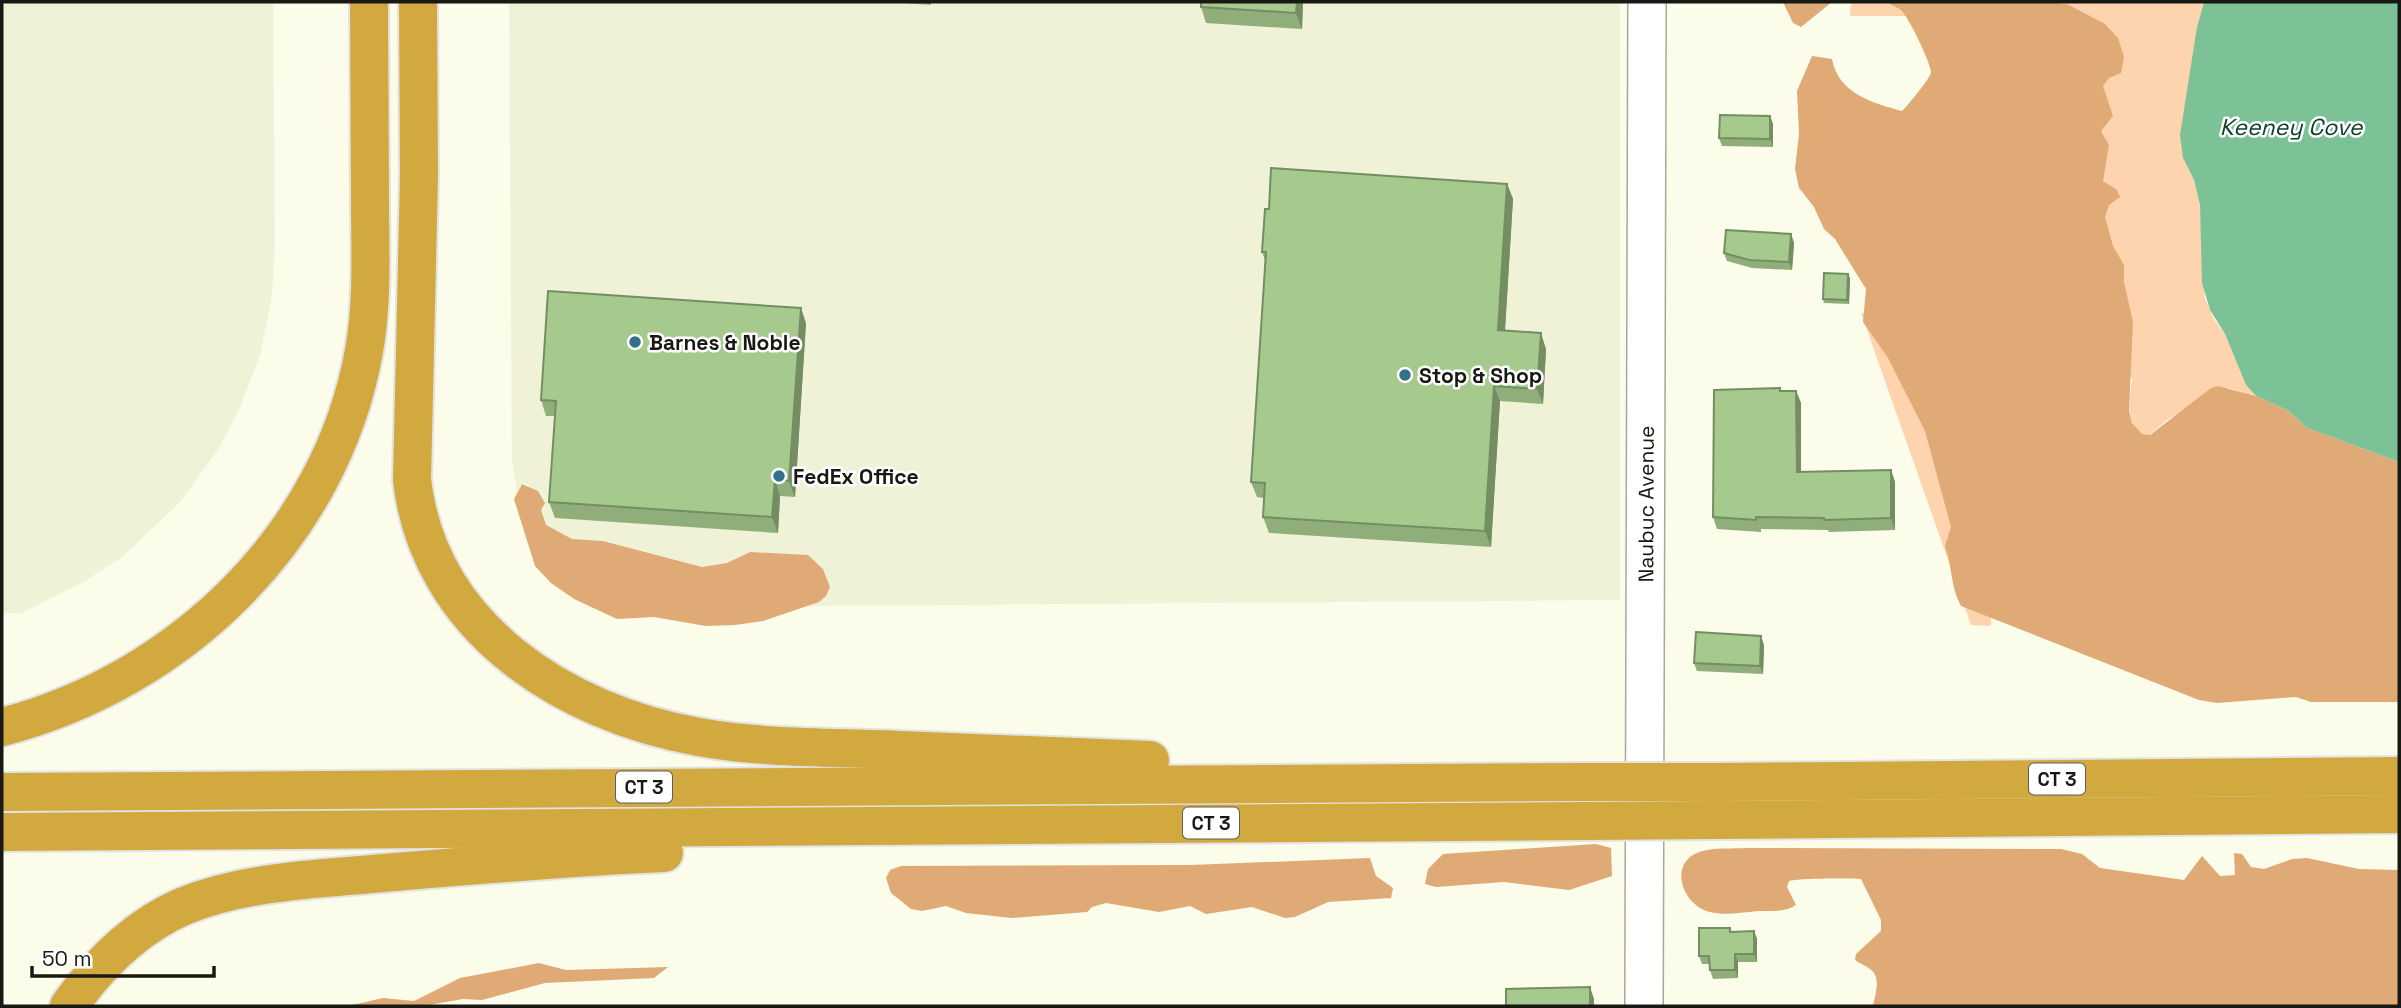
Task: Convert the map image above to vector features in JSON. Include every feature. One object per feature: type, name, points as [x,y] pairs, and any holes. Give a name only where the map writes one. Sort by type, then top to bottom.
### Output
[{"type":"highway","points":[[2,727],[49,713],[98,692],[141,669],[182,641],[231,599],[261,566],[299,514],[323,471],[358,380],[368,312],[369,2]]},
{"type":"highway","points":[[418,2],[419,174],[411,467],[414,497],[424,534],[447,586],[462,608],[499,647],[539,675],[603,708],[637,721],[700,737],[785,745],[1174,762],[1242,770],[1286,783]]},
{"type":"highway","name":"CT 3","points":[[2,792],[2399,776]]},
{"type":"highway","name":"CT 3","points":[[2,832],[2399,814]]},
{"type":"highway","points":[[69,1006],[103,964],[149,926],[182,907],[227,893],[309,880],[501,863],[770,848],[803,840],[839,826]]},
{"type":"main road","name":"Naubuc Avenue","points":[[1644,1006],[1647,2]]},
{"type":"shaded area","points":[[2,2],[273,2],[275,244],[272,295],[260,355],[241,405],[219,448],[181,501],[122,557],[82,583],[21,613],[2,613]]},
{"type":"shaded area","points":[[509,2],[1620,2],[1620,600],[808,606],[807,555],[750,552],[727,563],[702,567],[603,541],[572,539],[556,533],[546,525],[528,485],[522,484],[517,491],[512,459]]},
{"type":"shaded area","points":[[1783,2],[1832,2],[1801,27],[1793,23]]},
{"type":"shaded area","points":[[1851,2],[2204,2],[2197,27],[2183,158],[2194,180],[2200,205],[2205,298],[2213,318],[2225,334],[2246,385],[2256,396],[2228,388],[2167,420],[2149,435],[2136,429],[2130,416],[2132,378],[1991,379],[1991,626],[1971,625],[1861,313],[1941,317],[1941,16],[1850,16]]},
{"type":"shaded area","points":[[1887,2],[2054,2],[2069,5],[2105,24],[2118,38],[2124,57],[2121,73],[2109,78],[2103,86],[2113,116],[2101,131],[2109,145],[2103,181],[2117,190],[2120,197],[2109,205],[2105,217],[2113,246],[2124,265],[2124,282],[2133,322],[2129,411],[2132,423],[2142,434],[2150,435],[2211,388],[2218,386],[2256,396],[2289,411],[2307,428],[2399,462],[2399,702],[2311,702],[2296,697],[2217,703],[2199,700],[1961,606],[1955,592],[1945,546],[1951,527],[1925,431],[1888,358],[1863,322],[1866,289],[1799,188],[1795,169],[1799,134],[1797,91],[1812,56],[1832,59],[1841,80],[1858,95],[1902,111],[1930,76],[1928,61],[1909,21],[1901,10]]},
{"type":"shaded area","points":[[522,484],[538,491],[545,503],[541,510],[546,525],[572,539],[603,541],[702,567],[727,563],[750,552],[808,555],[823,569],[830,587],[819,602],[763,621],[706,626],[654,617],[617,619],[574,599],[551,583],[535,566],[514,499]]},
{"type":"shaded area","points":[[1596,844],[1611,848],[1612,876],[1569,890],[1504,882],[1436,887],[1425,884],[1428,869],[1443,854]]},
{"type":"shaded area","points":[[1710,849],[2061,849],[2082,854],[2100,868],[2184,880],[2202,856],[2220,876],[2235,875],[2234,853],[2242,854],[2251,867],[2264,869],[2292,859],[2307,858],[2359,869],[2399,870],[2399,1006],[1873,1006],[1876,977],[1874,972],[1855,960],[1856,954],[1881,931],[1881,920],[1861,879],[1789,881],[1787,887],[1796,905],[1779,911],[1716,913],[1700,908],[1692,902],[1686,894],[1681,875],[1689,858]]},
{"type":"shaded area","points":[[1370,858],[1376,876],[1393,888],[1391,898],[1328,902],[1295,917],[1285,918],[1252,907],[1206,914],[1190,906],[1159,912],[1106,903],[1092,907],[1087,912],[1012,918],[966,913],[946,906],[922,911],[911,909],[891,893],[886,878],[890,870],[901,866],[1190,865]]},
{"type":"shaded area","points":[[539,963],[566,970],[668,967],[654,978],[545,983],[482,1000],[463,999],[423,1006],[348,1006],[383,998],[414,1001],[460,978]]},
{"type":"water","name":"Keeney Cove","points":[[2204,2],[2399,2],[2399,462],[2307,428],[2289,411],[2256,396],[2246,385],[2225,334],[2210,310],[2202,283],[2200,205],[2194,180],[2183,158],[2180,135],[2197,27]]},
{"type":"building","points":[[1201,2],[1297,2],[1296,13],[1201,7]]},
{"type":"building","points":[[1720,115],[1770,116],[1770,139],[1719,138]]},
{"type":"building","name":"Stop & Shop","points":[[1271,168],[1507,184],[1498,330],[1541,333],[1537,389],[1494,386],[1485,531],[1263,517],[1265,483],[1251,482],[1266,252],[1262,252],[1265,209],[1269,209]]},
{"type":"building","points":[[1726,230],[1791,234],[1789,262],[1749,260],[1724,253]]},
{"type":"building","points":[[1824,273],[1848,274],[1847,300],[1823,299]]},
{"type":"building","points":[[548,291],[801,308],[789,481],[775,480],[772,517],[549,502],[556,401],[541,400]]},
{"type":"building","points":[[1780,388],[1780,391],[1796,391],[1797,472],[1891,470],[1891,518],[1824,520],[1756,517],[1756,520],[1713,517],[1714,390]]},
{"type":"building","points":[[1696,632],[1761,636],[1760,666],[1694,663]]},
{"type":"building","points":[[1699,928],[1730,928],[1730,932],[1754,931],[1754,954],[1735,954],[1735,970],[1710,970],[1709,956],[1699,956]]},
{"type":"building","points":[[1590,987],[1590,1006],[1506,1006],[1506,989]]},
{"type":"place","name":"Barnes & Noble","points":[[635,342]]},
{"type":"place","name":"Stop & Shop","points":[[1405,375]]},
{"type":"place","name":"FedEx Office","points":[[779,476]]}]
